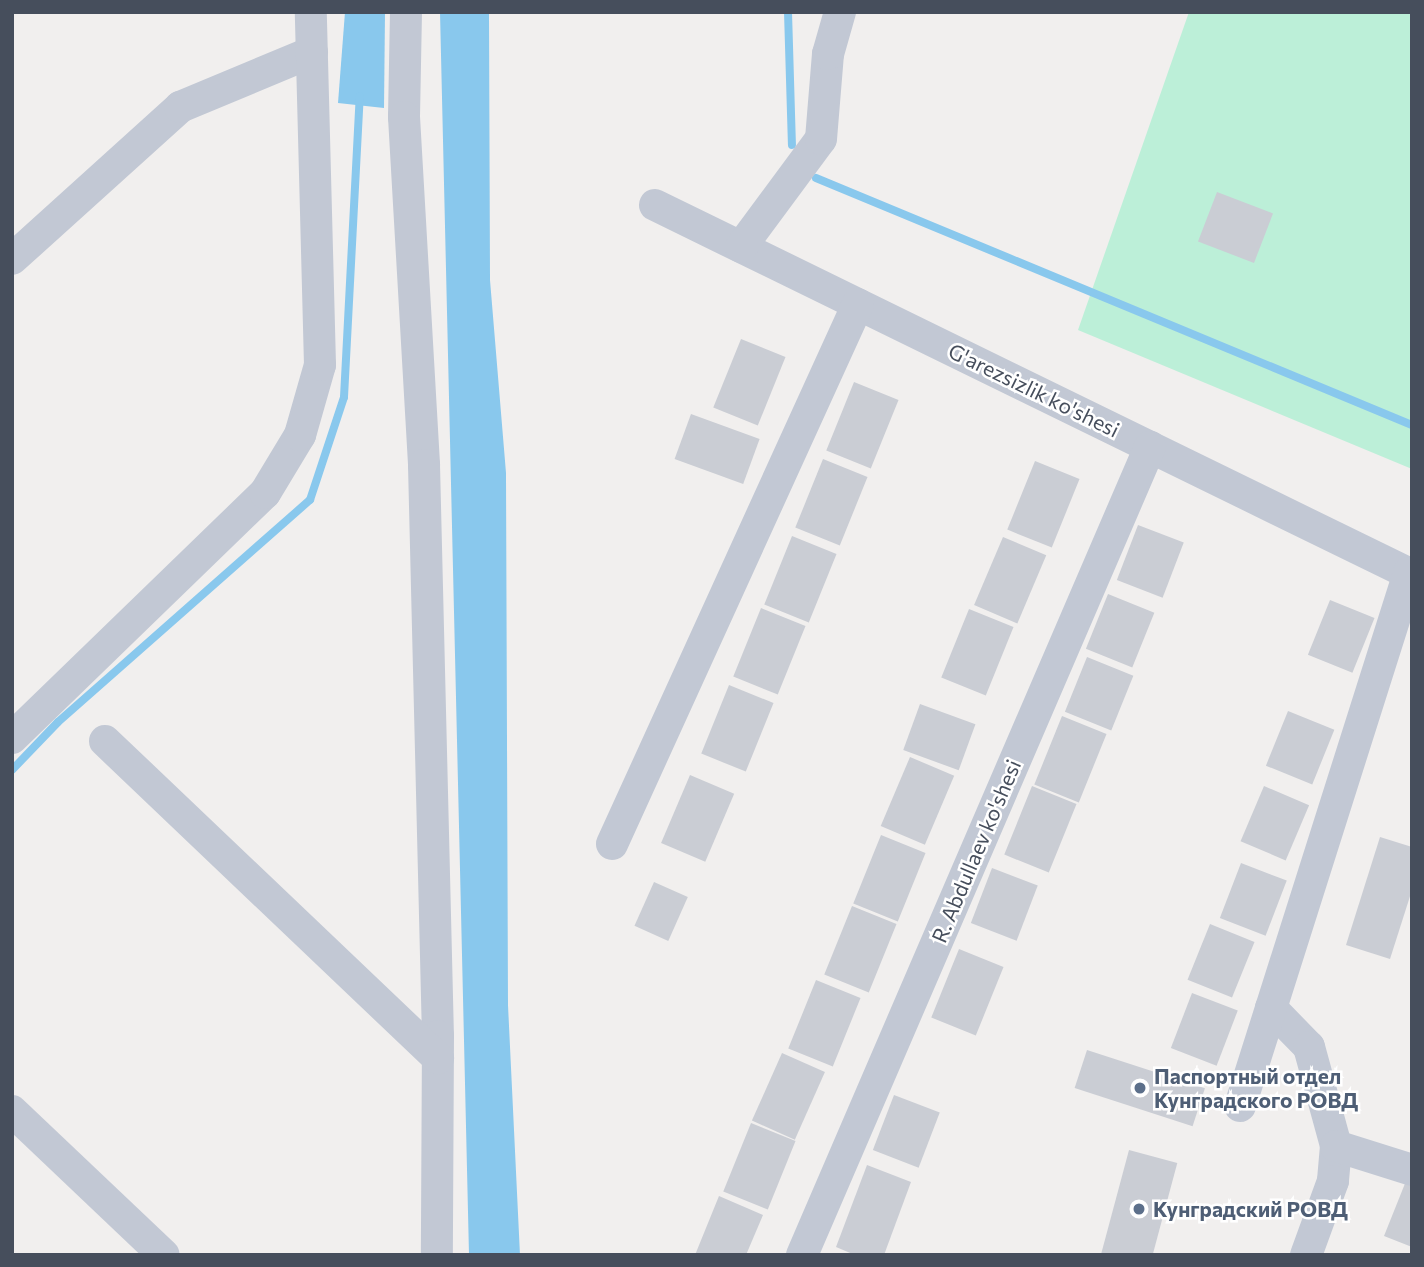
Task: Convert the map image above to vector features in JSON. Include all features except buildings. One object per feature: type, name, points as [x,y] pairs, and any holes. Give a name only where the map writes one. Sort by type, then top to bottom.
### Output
[{"type":"street","points":[[12,738],[265,493],[300,435],[320,365],[311,12]]},
{"type":"street","points":[[406,12],[404,117],[424,465],[438,1058],[437,1255]]},
{"type":"street","points":[[741,247],[821,139],[828,54],[840,12]]},
{"type":"street","points":[[12,259],[180,107],[312,52]]},
{"type":"street","name":"G'arezsizlik ko'shesi","points":[[655,205],[1410,574]]},
{"type":"street","points":[[612,844],[858,304]]},
{"type":"street","name":"R. Abdullaev ko'shesi","points":[[802,1255],[1150,447]]},
{"type":"street","points":[[1240,1105],[1410,574]]},
{"type":"street","points":[[105,741],[438,1058]]},
{"type":"street","points":[[1271,1008],[1309,1047],[1336,1146],[1333,1181],[1306,1255]]},
{"type":"street","points":[[12,1111],[163,1255]]},
{"type":"street","points":[[1336,1146],[1412,1170]]},
{"type":"green space","points":[[1189,12],[1412,12],[1412,469],[1078,330]]},
{"type":"water","points":[[345,12],[385,12],[384,108],[338,103]]},
{"type":"water","points":[[440,12],[489,12],[490,280],[506,473],[508,1005],[520,1255],[469,1255]]},
{"type":"waterway","points":[[788,12],[792,145]]},
{"type":"waterway","points":[[12,770],[58,722],[310,500],[344,397],[360,96]]},
{"type":"waterway","points":[[816,178],[1412,425]]},
{"type":"place","name":"Паспортный отдел Кунградского РОВД","points":[[1140,1088]]},
{"type":"place","name":"Кунградский РОВД","points":[[1139,1209]]}]
